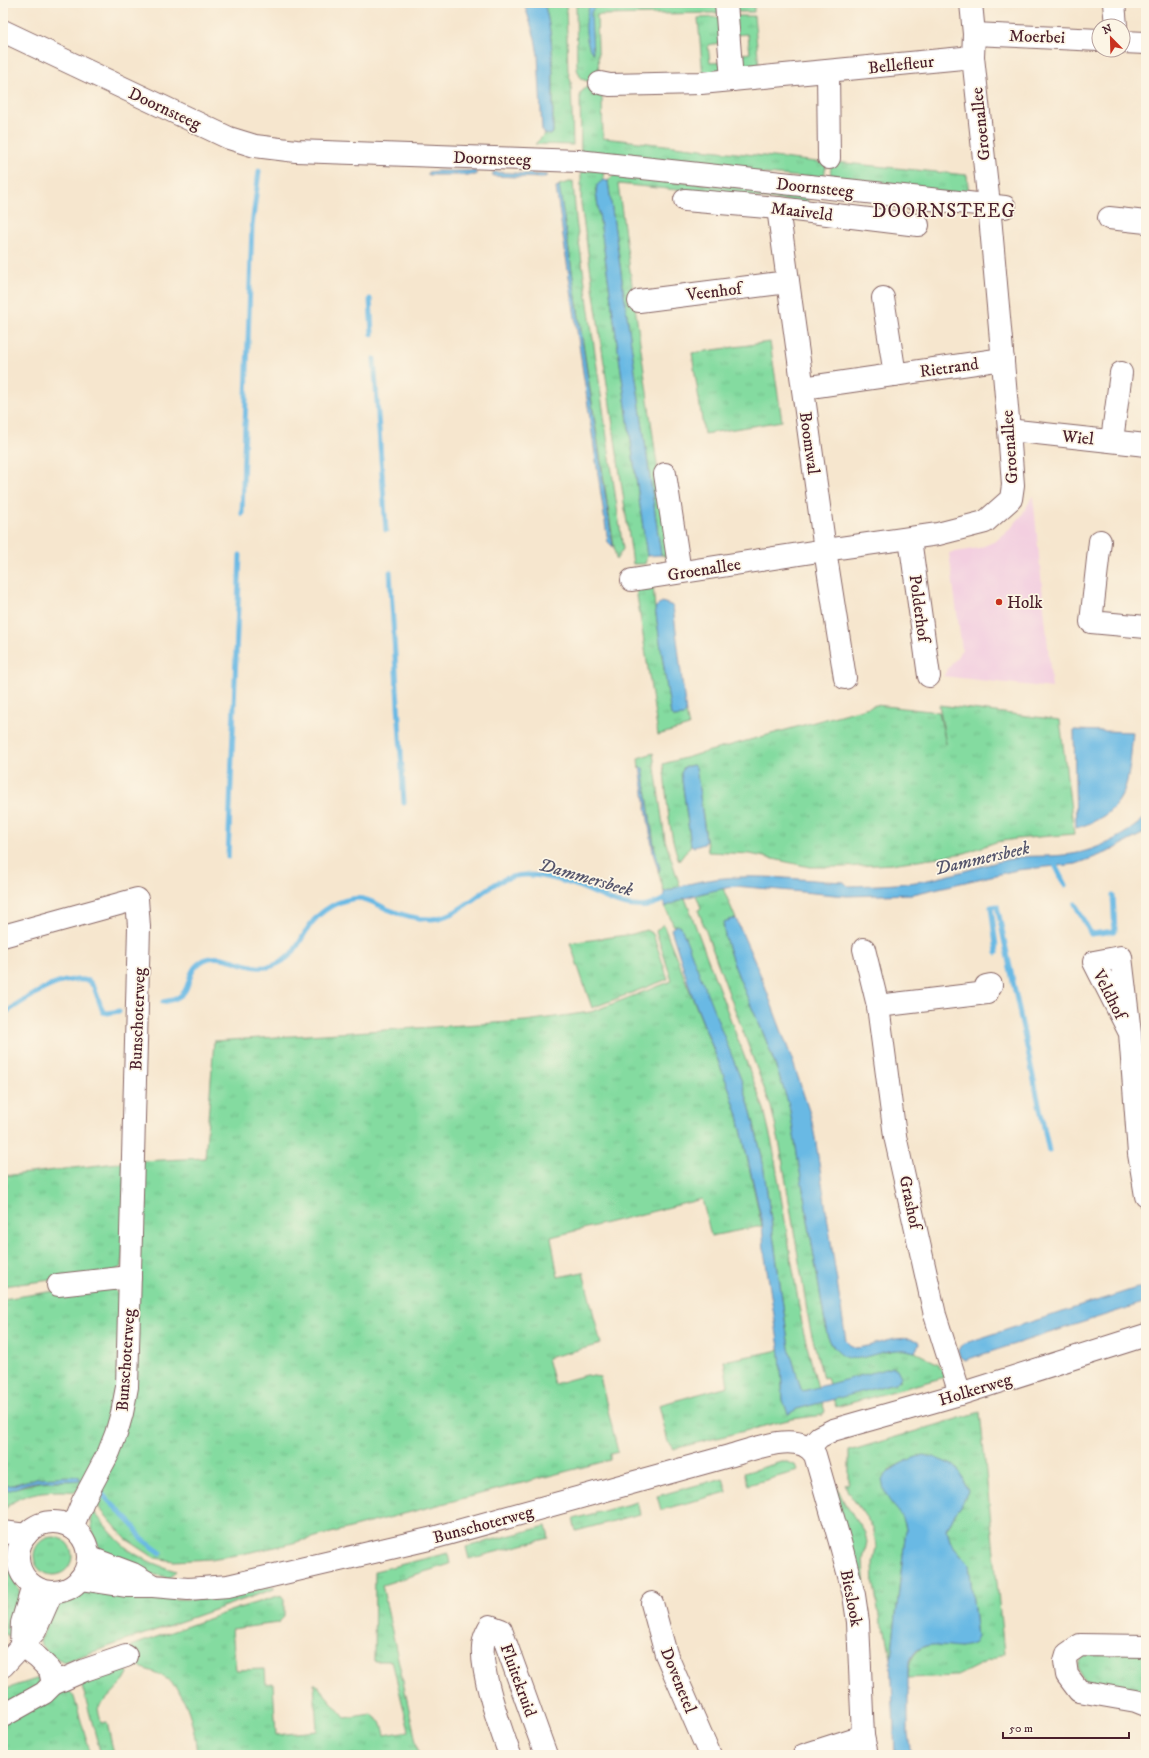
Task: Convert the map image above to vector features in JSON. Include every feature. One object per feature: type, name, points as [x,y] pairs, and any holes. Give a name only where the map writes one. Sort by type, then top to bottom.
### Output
[{"type":"street","points":[[726,3],[732,80]]},
{"type":"street","name":"Groenallee","points":[[632,580],[938,534],[985,522],[1011,499],[1013,485],[1003,359],[997,206],[973,56],[974,34],[971,3]]},
{"type":"street","points":[[1114,3],[1115,18]]},
{"type":"street","name":"Doornsteeg","points":[[3,31],[229,138],[255,146],[296,151],[578,161],[997,206]]},
{"type":"street","name":"Moerbei","points":[[974,34],[1091,40]]},
{"type":"street","points":[[1131,43],[1146,44]]},
{"type":"street","name":"Bellefleur","points":[[600,83],[610,85],[702,83],[973,56]]},
{"type":"street","points":[[828,71],[829,158]]},
{"type":"street","name":"Maaiveld","points":[[685,200],[778,208],[918,225]]},
{"type":"street","name":"Boomwal","points":[[778,208],[825,550],[845,678]]},
{"type":"street","points":[[1109,218],[1146,222]]},
{"type":"street","name":"Veenhof","points":[[639,301],[788,282]]},
{"type":"street","name":"Rietrand","points":[[883,298],[895,375]]},
{"type":"street","name":"Rietrand","points":[[803,388],[1003,359]]},
{"type":"street","points":[[1112,440],[1121,373]]},
{"type":"street","name":"Wiel","points":[[1009,430],[1112,440],[1146,445]]},
{"type":"street","points":[[665,474],[680,572]]},
{"type":"street","name":"Polderhof","points":[[910,539],[929,676]]},
{"type":"street","points":[[1100,541],[1091,622],[1146,627]]},
{"type":"street","name":"Bunschoterweg","points":[[3,936],[137,899],[139,927],[128,1365],[122,1413],[109,1452],[83,1501],[72,1528]]},
{"type":"street","name":"Grashof","points":[[864,949],[878,1006],[895,1136],[935,1315],[960,1394]]},
{"type":"street","points":[[878,1006],[987,993],[986,986],[991,986]]},
{"type":"street","name":"Veldhof","points":[[1130,1033],[1139,1154],[1146,1196]]},
{"type":"street","points":[[58,1285],[130,1277]]},
{"type":"street","name":"Holkerweg","points":[[809,1448],[819,1437],[833,1430],[960,1394],[1146,1335]]},
{"type":"street","name":"Bunschoterweg","points":[[80,1579],[126,1586],[153,1586],[188,1589],[228,1586],[435,1538],[778,1443],[793,1442],[809,1448]]},
{"type":"street","name":"Bieslook","points":[[809,1448],[817,1461],[854,1595],[858,1622],[865,1746]]},
{"type":"street","points":[[53,1522],[63,1523],[72,1528],[81,1535],[86,1546],[88,1557],[84,1573],[80,1579],[68,1589],[43,1589],[23,1574],[10,1555],[19,1550],[26,1535],[33,1528],[42,1524],[53,1522]]},
{"type":"street","points":[[3,1532],[26,1535]]},
{"type":"street","name":"Bunschoterweg","points":[[88,1557],[133,1574],[153,1586]]},
{"type":"street","points":[[3,1666],[35,1631],[43,1589]]},
{"type":"street","name":"Dovenetel","points":[[652,1602],[666,1654],[710,1755]]},
{"type":"street","name":"Fluitekruid","points":[[510,1755],[500,1728],[484,1668],[483,1641],[490,1626],[501,1630],[546,1755]]},
{"type":"street","points":[[21,1645],[38,1658],[50,1670],[53,1684]]},
{"type":"street","points":[[1146,1646],[1080,1645],[1067,1654],[1065,1661],[1067,1675],[1079,1691],[1136,1701],[1146,1705]]},
{"type":"street","points":[[3,1716],[44,1693],[53,1684],[85,1670],[126,1656]]},
{"type":"street","points":[[804,1755],[865,1746]]},
{"type":"shaded area","name":"Holk","points":[[1033,495],[1052,688],[943,676],[962,650],[949,553],[979,548],[996,541],[1011,528],[1022,515]]},
{"type":"green space","points":[[544,3],[566,3],[568,71],[571,82],[573,145],[535,144],[545,134],[551,135],[553,133],[552,51],[548,18]]},
{"type":"green space","points":[[576,3],[720,3],[718,13],[597,15],[599,81],[587,81],[581,79],[577,69]]},
{"type":"green space","points":[[731,3],[754,3],[754,12],[732,12]]},
{"type":"green space","points":[[733,16],[754,16],[759,66],[742,70],[738,55],[750,53],[748,36],[747,34],[736,35]]},
{"type":"green space","points":[[719,17],[720,43],[708,45],[710,63],[723,62],[723,69],[703,77],[698,18]]},
{"type":"green space","points":[[600,85],[602,97],[603,138],[826,163],[824,179],[581,158],[580,93],[588,86]]},
{"type":"green space","points":[[835,162],[967,175],[969,196],[830,180],[831,164]]},
{"type":"green space","points":[[604,169],[603,180],[596,188],[596,192],[647,556],[645,564],[633,564],[581,204],[581,172]]},
{"type":"green space","points":[[614,174],[808,195],[807,203],[618,184],[670,558],[661,555],[608,181]]},
{"type":"green space","points":[[573,181],[576,220],[623,549],[616,560],[559,185]]},
{"type":"green space","points":[[770,342],[782,421],[704,434],[692,353]]},
{"type":"green space","points":[[653,586],[671,715],[673,717],[683,716],[686,713],[689,726],[658,735],[636,589]]},
{"type":"green space","points":[[876,705],[939,712],[946,744],[939,705],[1060,720],[1074,834],[996,842],[965,853],[891,864],[844,867],[810,867],[750,854],[708,852],[696,768],[693,765],[684,767],[681,773],[691,845],[679,861],[670,826],[663,764]]},
{"type":"green space","points":[[1146,738],[1146,794],[1142,780],[1142,773]]},
{"type":"green space","points":[[653,753],[665,840],[680,886],[664,892],[658,871],[643,768],[640,767],[639,769],[638,758]]},
{"type":"green space","points":[[723,888],[736,919],[724,922],[727,945],[739,978],[764,1035],[789,1105],[827,1335],[833,1347],[887,1352],[898,1349],[915,1352],[939,1364],[945,1377],[836,1407],[833,1399],[900,1380],[842,1382],[829,1385],[827,1377],[823,1378],[810,1328],[780,1146],[771,1107],[698,910],[701,908],[696,895]]},
{"type":"green space","points":[[685,898],[764,1109],[773,1148],[803,1330],[818,1388],[803,1391],[801,1389],[789,1348],[762,1157],[742,1082],[676,925],[674,926],[665,907]]},
{"type":"green space","points":[[663,924],[730,1091],[738,1116],[762,1226],[711,1236],[702,1199],[551,1237],[558,1277],[583,1272],[601,1344],[547,1358],[554,1384],[586,1375],[600,1377],[618,1452],[610,1454],[610,1460],[285,1545],[237,1555],[210,1559],[174,1561],[155,1558],[126,1539],[94,1500],[113,1463],[140,1161],[205,1158],[214,1041],[526,1021],[591,1012],[672,981],[656,931]]},
{"type":"green space","points":[[646,930],[653,934],[668,979],[592,1008],[570,943],[633,934]]},
{"type":"green space","points":[[126,1162],[122,1267],[114,1272],[3,1286],[3,1176]]},
{"type":"green space","points":[[101,1284],[115,1289],[120,1297],[118,1386],[108,1433],[77,1491],[53,1491],[29,1495],[15,1501],[3,1512],[3,1491],[39,1482],[78,1480],[80,1477],[36,1478],[13,1485],[3,1486],[3,1299]]},
{"type":"green space","points":[[780,1350],[783,1400],[788,1414],[797,1409],[822,1402],[825,1411],[823,1415],[792,1419],[673,1449],[668,1442],[659,1405],[728,1386],[724,1361]]},
{"type":"green space","points":[[980,1412],[1004,1653],[957,1676],[908,1678],[912,1658],[917,1651],[924,1647],[940,1644],[960,1647],[977,1637],[969,1564],[950,1542],[947,1530],[954,1515],[961,1506],[923,1455],[889,1470],[895,1507],[902,1513],[906,1529],[891,1659],[886,1631],[880,1622],[874,1585],[873,1564],[876,1547],[874,1531],[848,1492],[845,1484],[849,1483],[849,1451]]},
{"type":"green space","points":[[781,1462],[788,1462],[795,1465],[798,1471],[748,1485],[744,1473]]},
{"type":"green space","points":[[723,1478],[727,1492],[661,1510],[657,1496]]},
{"type":"green space","points":[[837,1487],[844,1502],[865,1533],[867,1542],[863,1560],[865,1593],[859,1594],[831,1488]]},
{"type":"green space","points":[[637,1502],[640,1514],[576,1531],[573,1519]]},
{"type":"green space","points":[[93,1511],[115,1537],[130,1551],[152,1563],[176,1571],[170,1578],[147,1573],[101,1551],[95,1537],[91,1521]]},
{"type":"green space","points":[[546,1526],[549,1538],[469,1559],[466,1547]]},
{"type":"green space","points":[[49,1537],[57,1537],[67,1542],[71,1549],[71,1563],[67,1570],[57,1575],[49,1575],[39,1570],[37,1567],[34,1560],[34,1552],[39,1542],[42,1540]]},
{"type":"green space","points":[[448,1553],[450,1564],[382,1585],[419,1755],[197,1755],[189,1712],[179,1692],[172,1683],[164,1677],[138,1666],[131,1646],[239,1608],[281,1595],[284,1599],[284,1617],[278,1623],[232,1629],[236,1670],[265,1669],[266,1684],[273,1683],[276,1735],[317,1731],[314,1684],[316,1684],[345,1718],[371,1714],[382,1723],[385,1735],[409,1731],[392,1661],[374,1661],[375,1571]]},
{"type":"green space","points":[[3,1558],[7,1563],[21,1595],[11,1637],[3,1633]]},
{"type":"green space","points":[[274,1586],[274,1589],[64,1662],[49,1654],[41,1645],[40,1640],[53,1609],[61,1603],[88,1591],[96,1589],[176,1599],[196,1599]]},
{"type":"green space","points":[[1146,1652],[1146,1693],[1085,1681],[1079,1672],[1079,1666],[1083,1656]]},
{"type":"green space","points":[[124,1662],[128,1674],[124,1681],[98,1708],[101,1723],[107,1722],[114,1755],[101,1755],[81,1682]]},
{"type":"green space","points":[[39,1678],[39,1685],[3,1709],[3,1690]]},
{"type":"green space","points":[[66,1688],[74,1697],[91,1755],[3,1755],[3,1722]]},
{"type":"water","points":[[524,3],[544,3],[548,18],[553,67],[553,132],[551,135],[545,134],[542,130],[538,55],[535,38]]},
{"type":"water","points":[[590,3],[598,3],[591,13],[593,53],[589,48],[586,30],[586,17]]},
{"type":"water","points":[[476,171],[476,175],[428,175],[428,172]]},
{"type":"water","points":[[493,172],[548,175],[543,178],[493,176]]},
{"type":"water","points":[[603,180],[608,181],[661,555],[647,556],[596,192],[597,185]]},
{"type":"water","points":[[559,185],[613,547],[608,542],[556,188]]},
{"type":"water","points":[[662,602],[673,606],[686,713],[683,716],[673,717],[671,715],[655,608]]},
{"type":"water","points":[[1074,730],[1133,732],[1127,780],[1117,804],[1107,813],[1094,821],[1076,828]]},
{"type":"water","points":[[693,765],[696,767],[706,840],[704,844],[694,847],[691,845],[681,773],[684,767]]},
{"type":"water","points":[[640,767],[643,768],[654,847],[660,868],[659,872],[653,853]]},
{"type":"water","points":[[1146,817],[1146,832],[1106,853],[1076,864],[1017,870],[913,894],[847,896],[735,886],[685,898],[665,907],[664,892],[686,885],[731,877],[844,882],[848,886],[891,884],[933,879],[1016,858],[1075,854],[1097,847],[1118,837]]},
{"type":"water","points":[[736,919],[761,976],[793,1062],[811,1117],[846,1341],[856,1348],[895,1339],[910,1339],[918,1341],[919,1344],[915,1352],[907,1350],[888,1351],[858,1358],[850,1358],[842,1355],[834,1348],[827,1335],[789,1105],[764,1035],[739,978],[727,945],[724,922]]},
{"type":"water","points":[[676,925],[681,927],[742,1082],[751,1112],[762,1157],[789,1348],[801,1389],[803,1391],[893,1367],[897,1369],[901,1377],[895,1383],[797,1409],[788,1414],[783,1400],[780,1354],[764,1250],[762,1222],[738,1116],[730,1091],[692,995],[671,929]]},
{"type":"water","points":[[1137,1288],[1144,1288],[1146,1291],[1146,1301],[1143,1303],[965,1360],[960,1357],[958,1350],[962,1344]]},
{"type":"water","points":[[923,1455],[933,1457],[957,1467],[968,1491],[947,1530],[950,1542],[969,1564],[977,1637],[974,1643],[965,1646],[934,1645],[920,1648],[915,1653],[908,1670],[908,1734],[911,1755],[895,1755],[891,1659],[906,1529],[903,1518],[886,1495],[882,1479],[900,1464]]},
{"type":"water","points":[[78,1476],[81,1480],[36,1482],[3,1491],[3,1486],[13,1485],[36,1478]]},
{"type":"waterway","points":[[242,514],[252,226],[259,171]]},
{"type":"waterway","points":[[370,299],[372,334]]},
{"type":"waterway","points":[[374,359],[386,530]]},
{"type":"waterway","points":[[228,857],[240,555]]},
{"type":"waterway","points":[[390,572],[404,803]]},
{"type":"waterway","points":[[1053,861],[1065,885]]},
{"type":"waterway","name":"Dammersbeek","points":[[163,1002],[182,995],[186,990],[192,972],[204,960],[211,958],[228,959],[255,967],[272,966],[279,963],[292,953],[309,926],[319,915],[331,906],[356,898],[403,914],[431,919],[456,911],[501,881],[514,876],[528,875],[564,881],[628,906],[647,906],[670,897]]},
{"type":"waterway","points":[[1075,904],[1091,934],[1115,931],[1113,896]]},
{"type":"waterway","points":[[997,953],[991,907],[997,906],[1049,1151]]},
{"type":"waterway","name":"Dammersbeek","points":[[3,1014],[44,989],[55,984],[77,980],[89,981],[94,987],[103,1012],[108,1013],[119,1011]]},
{"type":"waterway","points":[[100,1492],[133,1525],[142,1539],[161,1553]]},
{"type":"place","name":"Holk","points":[[999,602]]},
{"type":"district","name":"DOORNSTEEG","points":[[944,210]]}]
